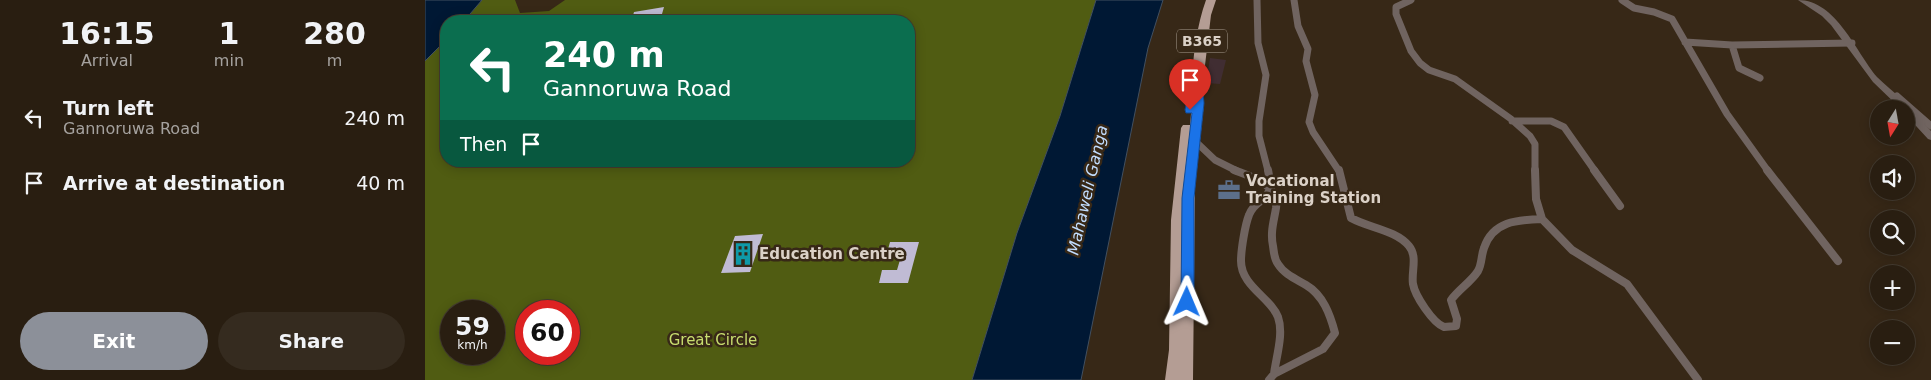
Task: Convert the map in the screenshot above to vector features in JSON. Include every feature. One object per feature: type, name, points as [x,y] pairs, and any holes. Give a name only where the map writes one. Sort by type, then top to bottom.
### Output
[{"type":"main road","name":"B365","points":[[1173,380],[1181,315],[1187,216],[1198,103],[1197,82],[1206,15],[1211,0]]},
{"type":"main road","name":"B365","points":[[1185,380],[1175,256],[1179,196],[1192,96],[1197,82]]},
{"type":"street","points":[[1257,0],[1256,11],[1260,59],[1265,68],[1266,77],[1258,126],[1260,148],[1270,188],[1275,196],[1276,208],[1271,229],[1276,259],[1284,271],[1315,291],[1333,324],[1335,333],[1323,349],[1271,377]]},
{"type":"street","points":[[1294,0],[1295,22],[1300,37],[1308,50],[1306,61],[1315,95],[1309,122],[1313,132],[1340,172],[1351,218],[1361,225],[1391,234],[1410,247],[1414,256],[1411,271],[1414,288],[1438,324],[1447,328],[1455,326],[1457,319],[1451,300],[1457,290],[1480,267],[1483,249],[1492,232],[1502,224],[1542,219]]},
{"type":"street","points":[[1411,0],[1397,7],[1396,14],[1415,59],[1428,69],[1447,74],[1455,79],[1532,139],[1535,144],[1536,199],[1542,219],[1572,250],[1627,284],[1698,380]]},
{"type":"street","points":[[1622,0],[1634,8],[1654,12],[1672,19],[1727,114],[1748,146],[1838,261]]},
{"type":"street","points":[[1802,0],[1817,8],[1837,25],[1852,43],[1871,73],[1897,100]]},
{"type":"street","points":[[1685,42],[1731,45],[1852,43]]},
{"type":"street","points":[[1731,45],[1739,68],[1760,78]]},
{"type":"street","points":[[1871,73],[1931,126]]},
{"type":"street","points":[[1915,119],[1931,137]]},
{"type":"street","points":[[1511,121],[1551,121],[1564,127],[1621,206]]},
{"type":"street","points":[[1194,140],[1214,160],[1228,168],[1249,175],[1270,188]]},
{"type":"street","points":[[1270,188],[1267,198],[1253,208],[1249,214],[1241,261],[1245,277],[1278,316],[1280,330],[1271,377]]},
{"type":"shaded area","points":[[1210,58],[1226,60],[1220,84],[1206,83]]},
{"type":"green space","name":"Great Circle","points":[[482,0],[515,0],[520,13],[549,11],[565,0],[1096,0],[1060,116],[1017,233],[972,380],[425,380],[425,61],[440,46],[440,167],[915,167],[915,15],[469,15]]},
{"type":"water","points":[[425,0],[482,0],[469,15],[440,15],[440,46],[425,61]]},
{"type":"water","name":"Mahaweli Ganga","points":[[1096,0],[1163,0],[1148,48],[1081,380],[972,380],[1017,233],[1060,116]]},
{"type":"building","points":[[664,7],[662,14],[656,15],[633,15],[634,12]]},
{"type":"building","name":"Education Centre","points":[[763,234],[750,272],[721,273],[735,236]]},
{"type":"building","points":[[890,242],[919,242],[908,283],[879,283],[882,270],[897,270],[902,253],[887,253]]},
{"type":"place","name":"Vocational Training Station","points":[[1229,190]]},
{"type":"place","name":"Education Centre","points":[[743,254]]},
{"type":"route","points":[[1187,302],[1188,198],[1198,103],[1199,88],[1197,82],[1190,110]]}]
